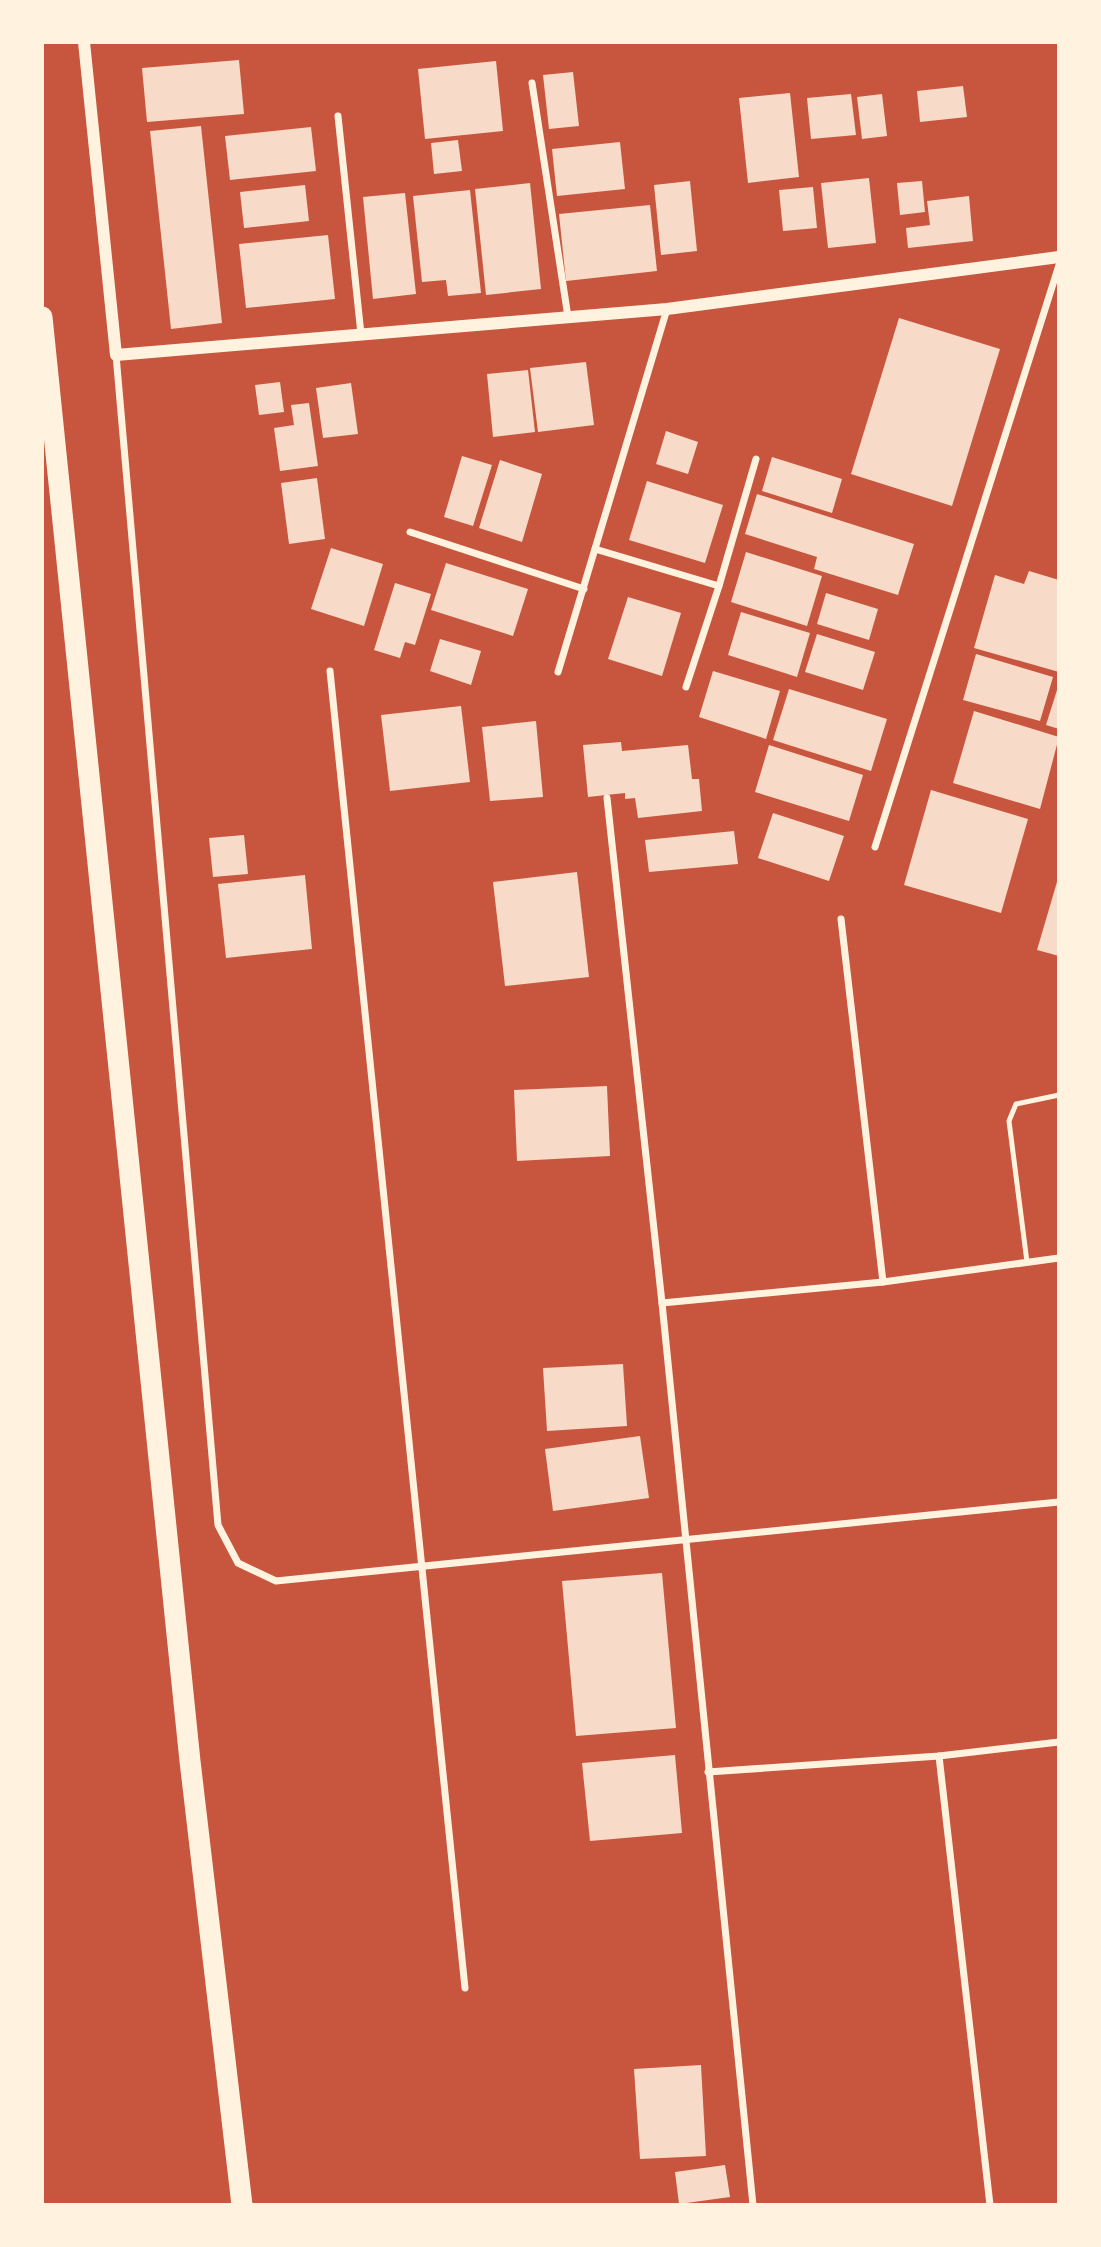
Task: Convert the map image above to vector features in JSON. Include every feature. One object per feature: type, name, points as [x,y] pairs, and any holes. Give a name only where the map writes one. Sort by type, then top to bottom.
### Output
[{"type":"highway","points":[[42,317],[190,1761],[242,2205]]},
{"type":"street","points":[[84,42],[116,355],[218,1525],[238,1563],[276,1581],[1059,1502]]},
{"type":"street","points":[[532,83],[568,317]]},
{"type":"street","points":[[338,116],[361,334]]},
{"type":"street","points":[[116,355],[667,309],[1059,257]]},
{"type":"street","points":[[875,847],[1059,265]]},
{"type":"street","points":[[558,672],[667,309]]},
{"type":"street","points":[[686,687],[756,459]]},
{"type":"street","points":[[410,532],[583,589]]},
{"type":"street","points":[[595,550],[719,586]]},
{"type":"street","points":[[330,671],[465,1988]]},
{"type":"street","points":[[607,798],[663,1303],[753,2205]]},
{"type":"street","points":[[841,919],[883,1282]]},
{"type":"street","points":[[663,1303],[883,1282],[1059,1258]]},
{"type":"street","points":[[708,1772],[939,1756],[1059,1742]]},
{"type":"street","points":[[939,1756],[990,2205]]},
{"type":"lane","points":[[1027,1262],[1009,1121],[1016,1104],[1059,1095]]},
{"type":"building","points":[[239,60],[244,114],[147,122],[142,68]]},
{"type":"building","points":[[496,61],[503,131],[425,139],[418,69]]},
{"type":"building","points":[[573,72],[579,126],[549,129],[543,75]]},
{"type":"building","points":[[963,86],[967,117],[920,122],[917,91]]},
{"type":"building","points":[[790,93],[799,177],[748,183],[739,98]]},
{"type":"building","points":[[851,94],[856,135],[811,139],[807,98]]},
{"type":"building","points":[[882,94],[887,136],[862,139],[857,97]]},
{"type":"building","points":[[201,126],[222,323],[171,329],[150,131]]},
{"type":"building","points":[[311,127],[316,171],[230,180],[225,136]]},
{"type":"building","points":[[458,140],[462,171],[434,174],[431,143]]},
{"type":"building","points":[[620,142],[625,189],[557,196],[552,149]]},
{"type":"building","points":[[869,178],[876,243],[828,248],[821,183]]},
{"type":"building","points":[[690,181],[697,251],[661,255],[654,185]]},
{"type":"building","points":[[922,181],[925,212],[900,215],[897,183]]},
{"type":"building","points":[[530,183],[541,289],[486,295],[475,189]]},
{"type":"building","points":[[305,185],[309,221],[244,228],[240,192]]},
{"type":"building","points":[[813,187],[817,228],[783,231],[779,190]]},
{"type":"building","points":[[470,190],[481,293],[448,296],[446,280],[422,282],[413,196]]},
{"type":"building","points":[[405,193],[416,294],[373,299],[363,197]]},
{"type":"building","points":[[969,196],[973,241],[908,248],[906,228],[930,225],[927,201]]},
{"type":"building","points":[[650,205],[657,271],[566,281],[559,214]]},
{"type":"building","points":[[328,235],[335,299],[246,308],[239,244]]},
{"type":"building","points":[[899,318],[1000,349],[952,506],[851,474]]},
{"type":"building","points":[[586,362],[594,425],[538,432],[530,368]]},
{"type":"building","points":[[528,370],[535,432],[493,437],[487,374]]},
{"type":"building","points":[[280,382],[284,412],[259,415],[255,385]]},
{"type":"building","points":[[351,383],[358,434],[323,438],[316,388]]},
{"type":"building","points":[[309,403],[318,466],[280,471],[274,428],[294,425],[291,405]]},
{"type":"building","points":[[666,431],[698,442],[688,474],[656,464]]},
{"type":"building","points":[[462,456],[492,465],[473,526],[444,517]]},
{"type":"building","points":[[772,457],[842,479],[832,513],[762,491]]},
{"type":"building","points":[[500,460],[542,474],[522,542],[479,528]]},
{"type":"building","points":[[317,478],[325,539],[289,544],[281,483]]},
{"type":"building","points":[[647,481],[723,505],[705,563],[629,540]]},
{"type":"building","points":[[757,494],[914,544],[898,595],[814,569],[817,557],[745,534]]},
{"type":"building","points":[[331,548],[383,564],[364,626],[311,609]]},
{"type":"building","points":[[746,552],[822,576],[807,626],[731,602]]},
{"type":"building","points":[[446,563],[528,589],[513,636],[431,610]]},
{"type":"building","points":[[1029,571],[1059,580],[1059,672],[974,648],[995,575],[1024,584]]},
{"type":"building","points":[[395,583],[431,594],[415,645],[405,642],[400,658],[374,650]]},
{"type":"building","points":[[826,593],[878,609],[869,640],[817,624]]},
{"type":"building","points":[[628,597],[681,613],[662,676],[608,659]]},
{"type":"building","points":[[741,612],[810,633],[797,677],[728,655]]},
{"type":"building","points":[[817,634],[875,652],[863,690],[805,672]]},
{"type":"building","points":[[440,639],[481,651],[471,685],[430,671]]},
{"type":"building","points":[[976,654],[1053,677],[1040,721],[963,700]]},
{"type":"building","points":[[713,671],[780,691],[766,739],[699,717]]},
{"type":"building","points":[[789,689],[887,719],[871,771],[773,740]]},
{"type":"building","points":[[1059,690],[1059,729],[1046,725]]},
{"type":"building","points":[[461,706],[470,782],[390,791],[381,715]]},
{"type":"building","points":[[974,711],[1059,737],[1040,809],[953,783]]},
{"type":"building","points":[[536,721],[543,797],[490,801],[482,727]]},
{"type":"building","points":[[621,742],[622,751],[688,745],[692,779],[699,779],[702,811],[638,818],[635,798],[625,799],[625,793],[588,797],[583,745]]},
{"type":"building","points":[[769,745],[863,775],[849,821],[755,792]]},
{"type":"building","points":[[931,790],[1028,819],[1001,913],[904,885]]},
{"type":"building","points":[[773,813],[844,836],[829,881],[758,858]]},
{"type":"building","points":[[734,831],[738,864],[649,872],[645,840]]},
{"type":"building","points":[[244,835],[248,874],[213,877],[209,838]]},
{"type":"building","points":[[577,872],[589,977],[505,986],[493,882]]},
{"type":"building","points":[[305,875],[312,949],[226,958],[218,884]]},
{"type":"building","points":[[1059,875],[1059,956],[1037,950]]},
{"type":"building","points":[[607,1086],[610,1156],[517,1161],[514,1090]]},
{"type":"building","points":[[623,1364],[627,1426],[547,1431],[543,1368]]},
{"type":"building","points":[[640,1436],[649,1498],[553,1511],[545,1449]]},
{"type":"building","points":[[662,1573],[676,1728],[576,1736],[562,1581]]},
{"type":"building","points":[[675,1755],[682,1833],[590,1841],[582,1763]]},
{"type":"building","points":[[701,2065],[706,2156],[640,2159],[634,2069]]},
{"type":"building","points":[[725,2165],[730,2197],[679,2204],[675,2172]]}]
